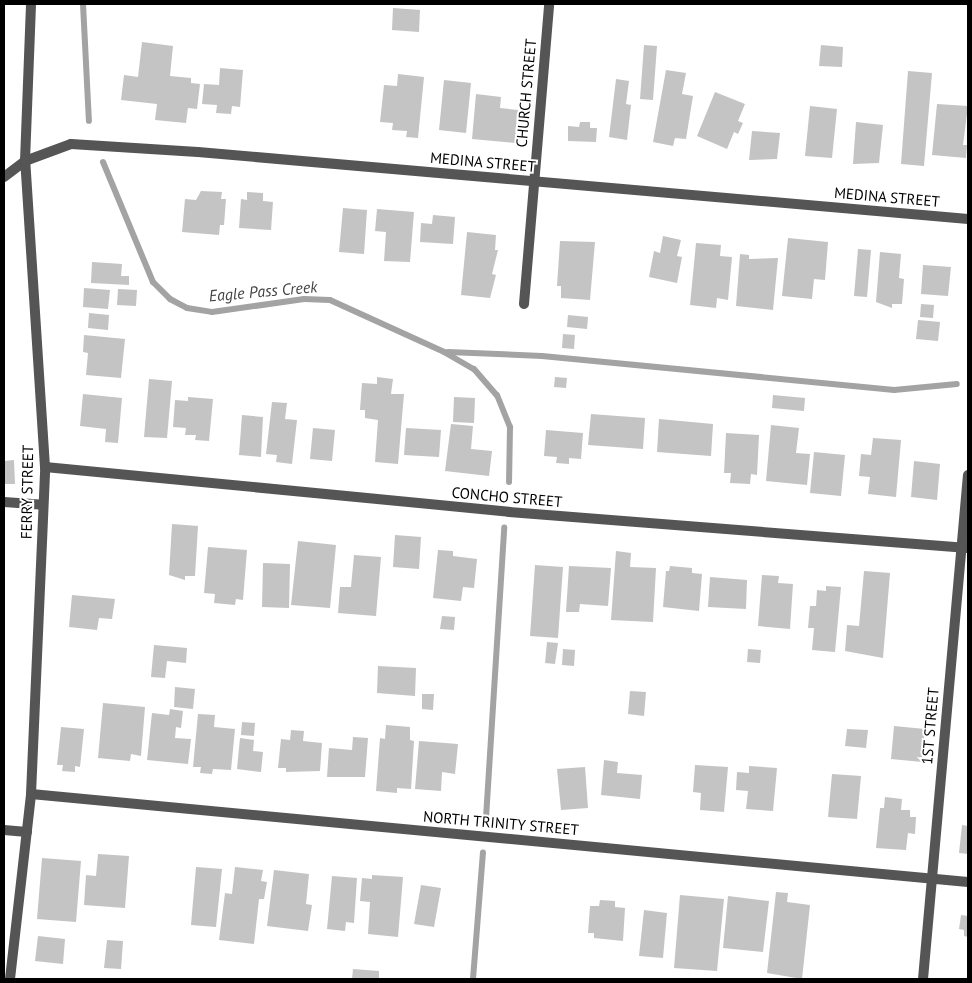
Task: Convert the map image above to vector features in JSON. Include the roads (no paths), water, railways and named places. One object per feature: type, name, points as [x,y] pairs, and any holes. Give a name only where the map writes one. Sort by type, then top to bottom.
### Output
[{"type":"street","name":"FERRY STREET","points":[[10,979],[31,794],[45,467],[25,161],[32,4]]},
{"type":"street","name":"CHURCH STREET","points":[[524,304],[549,4]]},
{"type":"street","name":"MEDINA STREET","points":[[4,177],[25,161],[71,144],[198,152],[968,219]]},
{"type":"street","name":"CONCHO STREET","points":[[45,467],[509,512],[965,548]]},
{"type":"street","name":"1ST STREET","points":[[923,979],[931,879],[965,548],[968,476]]},
{"type":"street","points":[[4,502],[43,505]]},
{"type":"street","name":"NORTH TRINITY STREET","points":[[31,794],[968,882]]},
{"type":"street","points":[[4,830],[27,832]]},
{"type":"waterway","name":"Eagle Pass Creek","points":[[83,4],[89,121]]},
{"type":"waterway","name":"Eagle Pass Creek","points":[[103,162],[153,282],[170,299],[187,308],[212,312],[304,299],[330,300],[444,352],[474,369],[497,395],[510,427],[509,482]]},
{"type":"waterway","points":[[448,352],[542,356],[894,390],[957,384]]},
{"type":"waterway","points":[[486,818],[504,528]]},
{"type":"waterway","points":[[473,979],[483,852]]}]
